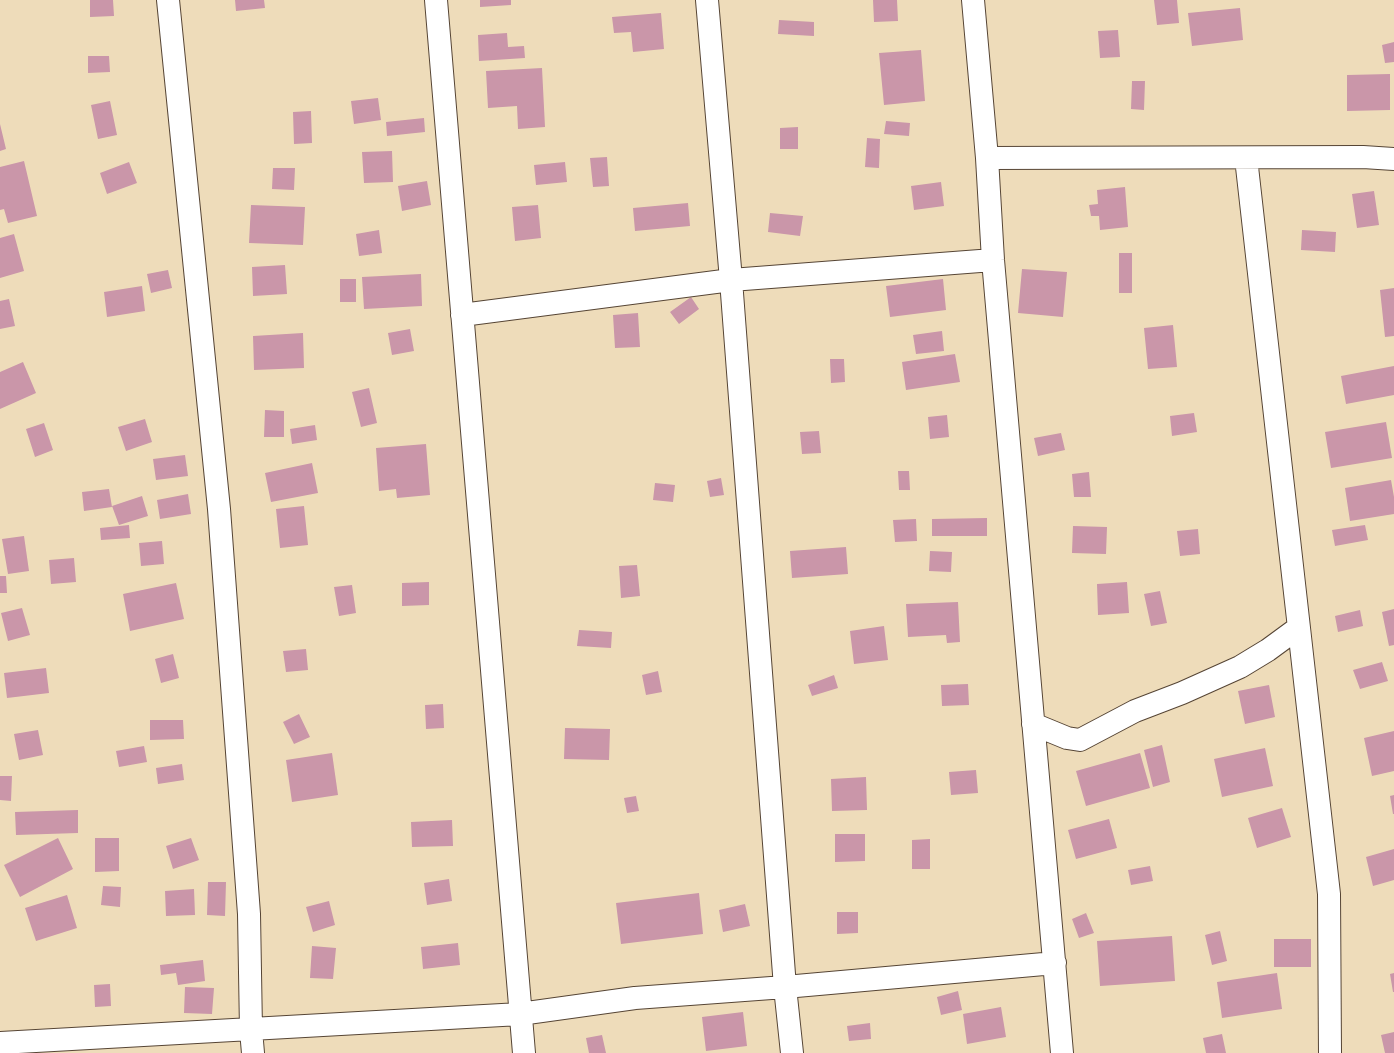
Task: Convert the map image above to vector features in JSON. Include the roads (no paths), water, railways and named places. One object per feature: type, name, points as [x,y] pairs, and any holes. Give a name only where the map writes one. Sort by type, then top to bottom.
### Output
[{"type":"street","points":[[168,0],[219,509],[249,914],[250,1030],[253,1053]]},
{"type":"street","points":[[436,0],[524,1053]]},
{"type":"street","points":[[707,0],[731,280],[785,987],[792,1053]]},
{"type":"street","points":[[973,0],[987,158],[993,260],[1062,1053]]},
{"type":"street","points":[[987,158],[1363,157],[1394,160]]},
{"type":"street","points":[[1246,158],[1328,894],[1330,1053]]},
{"type":"street","points":[[462,316],[731,280],[993,260]]},
{"type":"street","points":[[1033,724],[1067,738],[1080,740],[1135,711],[1240,667],[1268,650],[1298,628]]},
{"type":"street","points":[[0,1043],[520,1014],[635,998],[785,987],[1055,963]]}]
